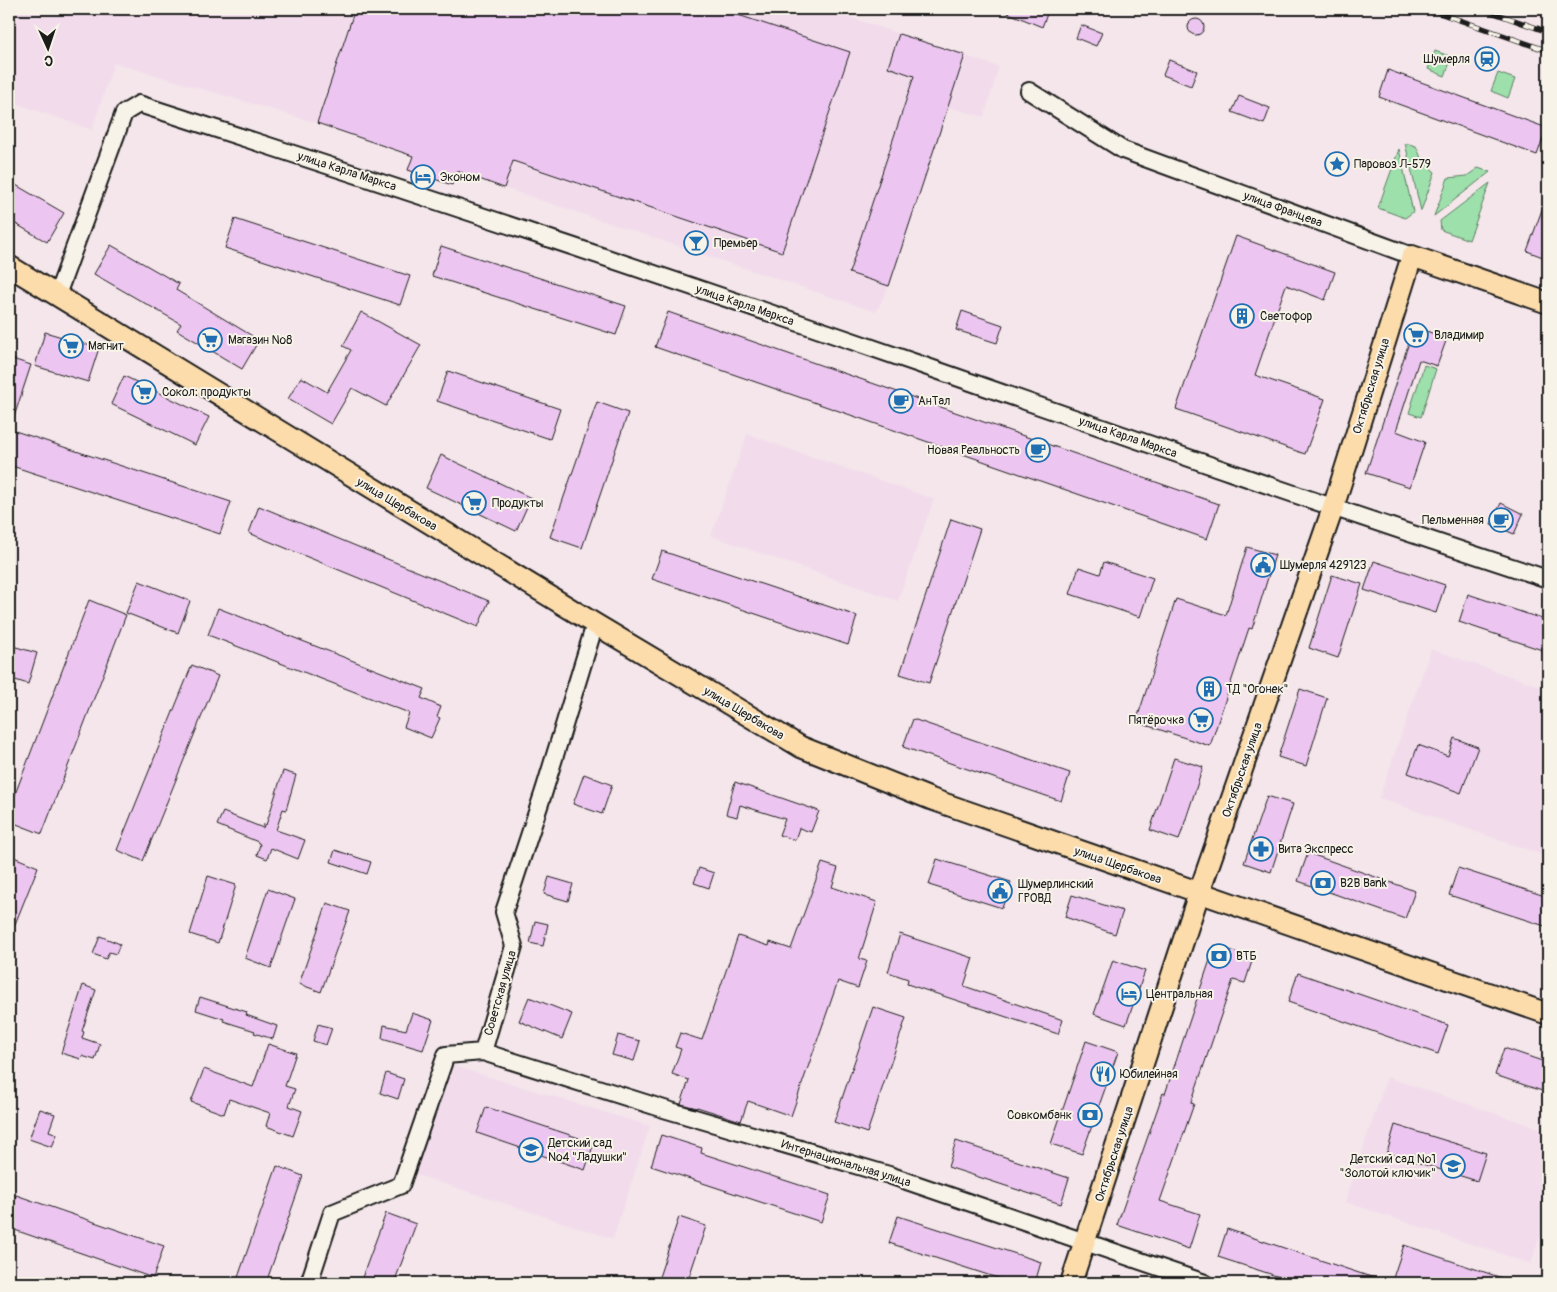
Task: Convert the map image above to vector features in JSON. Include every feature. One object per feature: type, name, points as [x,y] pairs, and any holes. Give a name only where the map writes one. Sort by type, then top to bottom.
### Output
[{"type":"main road","name":"улица Францева","points":[[1412,256],[1548,303]]},
{"type":"main road","name":"Октябрьская улица","points":[[1071,1283],[1199,893],[1333,508],[1412,256]]},
{"type":"main road","name":"улица Щербакова","points":[[9,266],[595,624],[801,747],[931,798],[1548,1014]]},
{"type":"street","name":"улица Францева","points":[[1029,92],[1123,150],[1412,256]]},
{"type":"street","name":"улица Карла Маркса","points":[[57,295],[124,113],[139,104],[451,205],[916,363],[1333,508],[1548,579]]},
{"type":"street","name":"Советская улица","points":[[309,1283],[332,1213],[401,1185],[446,1055],[484,1052],[514,946],[504,912],[595,624]]},
{"type":"street","name":"Интернациональная улица","points":[[484,1052],[654,1106],[888,1175],[1205,1283]]},
{"type":"shaded area","points":[[9,9],[825,9],[999,67],[984,117],[948,107],[889,286],[876,312],[504,188],[513,161],[326,98],[317,123],[114,63],[92,130],[9,101]]},
{"type":"shaded area","points":[[747,434],[934,499],[898,601],[711,536]]},
{"type":"shaded area","points":[[1431,649],[1548,689],[1548,857],[1379,798]]},
{"type":"shaded area","name":"Детский сад №4 \"Ладушки\"","points":[[451,1065],[650,1126],[613,1239],[411,1173]]},
{"type":"shaded area","name":"Детский сад №1 \"Золотой ключик\"","points":[[1387,1077],[1548,1131],[1548,1211],[1531,1264],[1345,1202]]},
{"type":"green space","points":[[1435,51],[1452,57],[1445,76],[1428,69]]},
{"type":"green space","points":[[1498,73],[1515,79],[1508,98],[1491,91]]},
{"type":"green space","points":[[1405,143],[1416,146],[1422,160],[1435,172],[1421,211]]},
{"type":"green space","points":[[1399,149],[1413,212],[1405,218],[1378,208]]},
{"type":"green space","points":[[1478,168],[1490,172],[1434,216],[1448,178],[1467,176]]},
{"type":"green space","points":[[1490,183],[1469,240],[1441,230],[1440,221]]},
{"type":"green space","points":[[1424,365],[1436,369],[1421,417],[1409,413]]},
{"type":"building","points":[[355,9],[720,9],[850,52],[782,252],[513,161],[504,188],[457,171],[452,185],[408,170],[413,156],[317,123]]},
{"type":"building","points":[[999,9],[1049,9],[1042,27]]},
{"type":"building","points":[[1196,19],[1204,27],[1196,35],[1188,27]]},
{"type":"building","points":[[1081,25],[1102,33],[1096,46],[1076,38]]},
{"type":"building","points":[[899,34],[965,55],[889,286],[849,273],[914,76],[888,67]]},
{"type":"building","points":[[1169,60],[1197,71],[1191,86],[1163,75]]},
{"type":"building","name":"Шумерля","points":[[1388,70],[1547,128],[1537,155],[1379,97]]},
{"type":"building","points":[[1239,96],[1270,108],[1264,124],[1232,112]]},
{"type":"building","points":[[9,181],[64,213],[47,242],[9,220]]},
{"type":"building","points":[[1548,196],[1548,259],[1527,251]]},
{"type":"building","points":[[235,219],[410,276],[400,305],[225,248]]},
{"type":"building","name":"Светофор","points":[[1236,236],[1335,272],[1325,300],[1286,285],[1255,375],[1325,399],[1305,454],[1176,409]]},
{"type":"building","points":[[111,245],[179,284],[176,290],[259,340],[242,369],[177,330],[181,324],[94,274]]},
{"type":"building","points":[[441,246],[626,306],[616,335],[432,276]]},
{"type":"building","points":[[962,311],[1003,325],[997,343],[956,330]]},
{"type":"building","points":[[361,312],[421,345],[386,406],[352,388],[331,424],[288,399],[301,377],[327,392],[351,350],[343,346]]},
{"type":"building","points":[[668,312],[1219,504],[1207,539],[655,347]]},
{"type":"building","points":[[1414,327],[1447,338],[1437,366],[1419,360],[1396,431],[1425,442],[1410,487],[1366,473]]},
{"type":"building","points":[[45,332],[99,348],[88,382],[35,366]]},
{"type":"building","points":[[9,358],[31,365],[11,426],[9,426]]},
{"type":"building","points":[[448,371],[560,409],[550,439],[437,401]]},
{"type":"building","points":[[124,376],[209,417],[195,445],[111,404]]},
{"type":"building","points":[[597,402],[628,413],[582,548],[550,537]]},
{"type":"building","points":[[9,429],[231,502],[220,534],[9,465]]},
{"type":"building","points":[[441,455],[531,498],[516,531],[426,488]]},
{"type":"building","points":[[1501,503],[1523,514],[1514,534],[1491,524]]},
{"type":"building","points":[[259,506],[489,601],[478,627],[249,533]]},
{"type":"building","points":[[951,519],[980,529],[929,683],[900,674]]},
{"type":"building","points":[[1247,547],[1275,555],[1252,629],[1249,628],[1210,746],[1136,722],[1176,599],[1226,615]]},
{"type":"building","points":[[662,551],[857,616],[848,645],[652,579]]},
{"type":"building","points":[[1374,561],[1445,585],[1436,613],[1364,590]]},
{"type":"building","points":[[1104,562],[1153,578],[1140,617],[1070,594],[1079,567],[1100,574]]},
{"type":"building","points":[[1332,575],[1362,584],[1338,658],[1309,648]]},
{"type":"building","points":[[139,581],[190,601],[178,633],[126,613]]},
{"type":"building","points":[[1468,594],[1548,621],[1548,652],[1459,622]]},
{"type":"building","points":[[89,600],[126,615],[42,834],[9,821],[9,810]]},
{"type":"building","points":[[218,608],[425,689],[421,698],[441,707],[437,717],[440,718],[431,738],[404,727],[409,713],[208,635]]},
{"type":"building","points":[[9,645],[37,653],[28,684],[9,678]]},
{"type":"building","points":[[192,665],[218,676],[143,861],[117,850]]},
{"type":"building","points":[[1300,689],[1327,698],[1306,766],[1278,757]]},
{"type":"building","points":[[913,719],[1070,773],[1061,801],[903,747]]},
{"type":"building","points":[[1454,738],[1478,747],[1461,793],[1408,773],[1418,745],[1448,756]]},
{"type":"building","points":[[1174,758],[1203,767],[1179,840],[1150,830]]},
{"type":"building","points":[[283,771],[296,775],[286,810],[283,809],[276,830],[305,840],[298,859],[271,848],[267,859],[257,855],[260,844],[258,842],[217,825],[223,812],[263,828],[264,824],[266,825]]},
{"type":"building","points":[[584,774],[612,785],[602,814],[573,804]]},
{"type":"building","points":[[735,782],[819,811],[811,832],[799,828],[795,840],[779,835],[785,819],[740,805],[737,817],[726,814]]},
{"type":"building","points":[[1267,796],[1293,804],[1271,872],[1244,863]]},
{"type":"building","points":[[335,850],[371,862],[367,874],[331,862]]},
{"type":"building","points":[[1308,853],[1415,891],[1405,919],[1298,881]]},
{"type":"building","points":[[9,855],[38,867],[9,939]]},
{"type":"building","points":[[937,859],[1011,882],[1002,908],[929,885]]},
{"type":"building","points":[[822,863],[838,868],[832,887],[877,902],[859,959],[867,961],[858,988],[838,981],[791,1116],[748,1101],[741,1121],[681,1104],[689,1080],[672,1074],[681,1049],[675,1047],[680,1033],[702,1040],[738,936],[769,946],[770,942],[791,949]]},
{"type":"building","points":[[699,868],[714,873],[709,888],[694,883]]},
{"type":"building","points":[[1458,868],[1548,897],[1548,927],[1449,895]]},
{"type":"building","points":[[208,876],[236,885],[218,943],[190,934]]},
{"type":"building","points":[[549,877],[573,884],[568,901],[544,894]]},
{"type":"building","points":[[268,889],[295,899],[271,968],[245,958]]},
{"type":"building","points":[[1072,895],[1123,911],[1115,934],[1065,917]]},
{"type":"building","points":[[327,903],[350,911],[321,992],[299,984]]},
{"type":"building","points":[[535,921],[548,924],[543,946],[530,943]]},
{"type":"building","points":[[900,934],[973,958],[964,986],[1063,1020],[1058,1034],[907,984],[908,979],[888,972]]},
{"type":"building","points":[[100,936],[120,944],[116,954],[109,952],[106,959],[93,954]]},
{"type":"building","points":[[1215,945],[1253,958],[1245,983],[1233,980],[1191,1103],[1194,1104],[1160,1201],[1200,1214],[1189,1249],[1117,1225],[1163,1093],[1165,1094]]},
{"type":"building","points":[[1113,960],[1145,971],[1126,1025],[1094,1014]]},
{"type":"building","points":[[1298,973],[1448,1025],[1438,1054],[1288,1002]]},
{"type":"building","points":[[83,985],[96,990],[82,1031],[84,1032],[82,1038],[100,1044],[95,1060],[82,1056],[81,1059],[61,1053]]},
{"type":"building","points":[[200,997],[247,1012],[246,1015],[277,1026],[273,1039],[196,1010]]},
{"type":"building","points":[[529,997],[572,1014],[562,1039],[519,1021]]},
{"type":"building","points":[[873,1007],[906,1018],[867,1133],[834,1122]]},
{"type":"building","points":[[412,1013],[433,1020],[423,1050],[382,1038],[384,1025],[406,1030]]},
{"type":"building","points":[[318,1024],[332,1028],[326,1045],[313,1041]]},
{"type":"building","points":[[618,1035],[640,1041],[634,1061],[612,1055]]},
{"type":"building","points":[[1086,1041],[1118,1052],[1082,1154],[1051,1144]]},
{"type":"building","points":[[268,1044],[296,1053],[285,1086],[295,1089],[289,1106],[302,1111],[293,1136],[266,1126],[270,1113],[229,1099],[224,1114],[191,1102],[204,1069],[253,1087]]},
{"type":"building","points":[[1504,1048],[1548,1063],[1548,1093],[1495,1075]]},
{"type":"building","points":[[386,1073],[404,1079],[398,1099],[380,1093]]},
{"type":"building","points":[[486,1107],[594,1143],[585,1170],[477,1133]]},
{"type":"building","points":[[40,1109],[55,1114],[49,1131],[57,1134],[52,1147],[29,1139]]},
{"type":"building","points":[[1395,1125],[1486,1153],[1477,1181],[1387,1153]]},
{"type":"building","points":[[661,1135],[702,1148],[701,1153],[830,1195],[821,1222],[651,1166]]},
{"type":"building","points":[[956,1141],[1069,1178],[1061,1204],[948,1167]]},
{"type":"building","points":[[277,1166],[303,1176],[266,1283],[236,1283]]},
{"type":"building","points":[[16,1195],[164,1246],[153,1278],[9,1228],[9,1216]]},
{"type":"building","points":[[386,1213],[416,1224],[394,1283],[360,1283]]},
{"type":"building","points":[[898,1216],[1041,1262],[1035,1283],[1013,1283],[889,1243]]},
{"type":"building","points":[[679,1217],[706,1226],[687,1283],[657,1283]]},
{"type":"building","points":[[1227,1229],[1383,1281],[1383,1283],[1298,1283],[1218,1257]]},
{"type":"building","points":[[1404,1245],[1511,1281],[1510,1283],[1400,1283],[1392,1281]]},
{"type":"railway","points":[[1428,9],[1548,51]]},
{"type":"railway","points":[[1483,9],[1548,32]]},
{"type":"place","name":"Шумерля","points":[[1487,59]]},
{"type":"place","name":"Паровоз Л-579","points":[[1337,164]]},
{"type":"place","name":"Эконом","points":[[423,177]]},
{"type":"place","name":"Премьер","points":[[696,243]]},
{"type":"place","name":"Светофор","points":[[1242,316]]},
{"type":"place","name":"Владимир","points":[[1416,335]]},
{"type":"place","name":"Магазин №8","points":[[210,340]]},
{"type":"place","name":"Магнит","points":[[71,346]]},
{"type":"place","name":"Сокол: продукты","points":[[144,392]]},
{"type":"place","name":"АнТал","points":[[901,401]]},
{"type":"place","name":"Новая Реальность","points":[[1038,450]]},
{"type":"place","name":"Продукты","points":[[474,503]]},
{"type":"place","name":"Пельменная","points":[[1501,520]]},
{"type":"place","name":"Шумерля 429123","points":[[1263,565]]},
{"type":"place","name":"ТД \"Огонек\"","points":[[1209,689]]},
{"type":"place","name":"Пятёрочка","points":[[1201,720]]},
{"type":"place","name":"Вита Экспресс","points":[[1261,849]]},
{"type":"place","name":"B2B Bank","points":[[1323,883]]},
{"type":"place","name":"Шумерлинский ГРОВД","points":[[1000,891]]},
{"type":"place","name":"ВТБ","points":[[1219,956]]},
{"type":"place","name":"Центральная","points":[[1129,994]]},
{"type":"place","name":"Юбилейная","points":[[1103,1074]]},
{"type":"place","name":"Совкомбанк","points":[[1090,1115]]},
{"type":"place","name":"Детский сад №4 \"Ладушки\"","points":[[531,1150]]},
{"type":"place","name":"Детский сад №1 \"Золотой ключик\"","points":[[1453,1166]]}]
